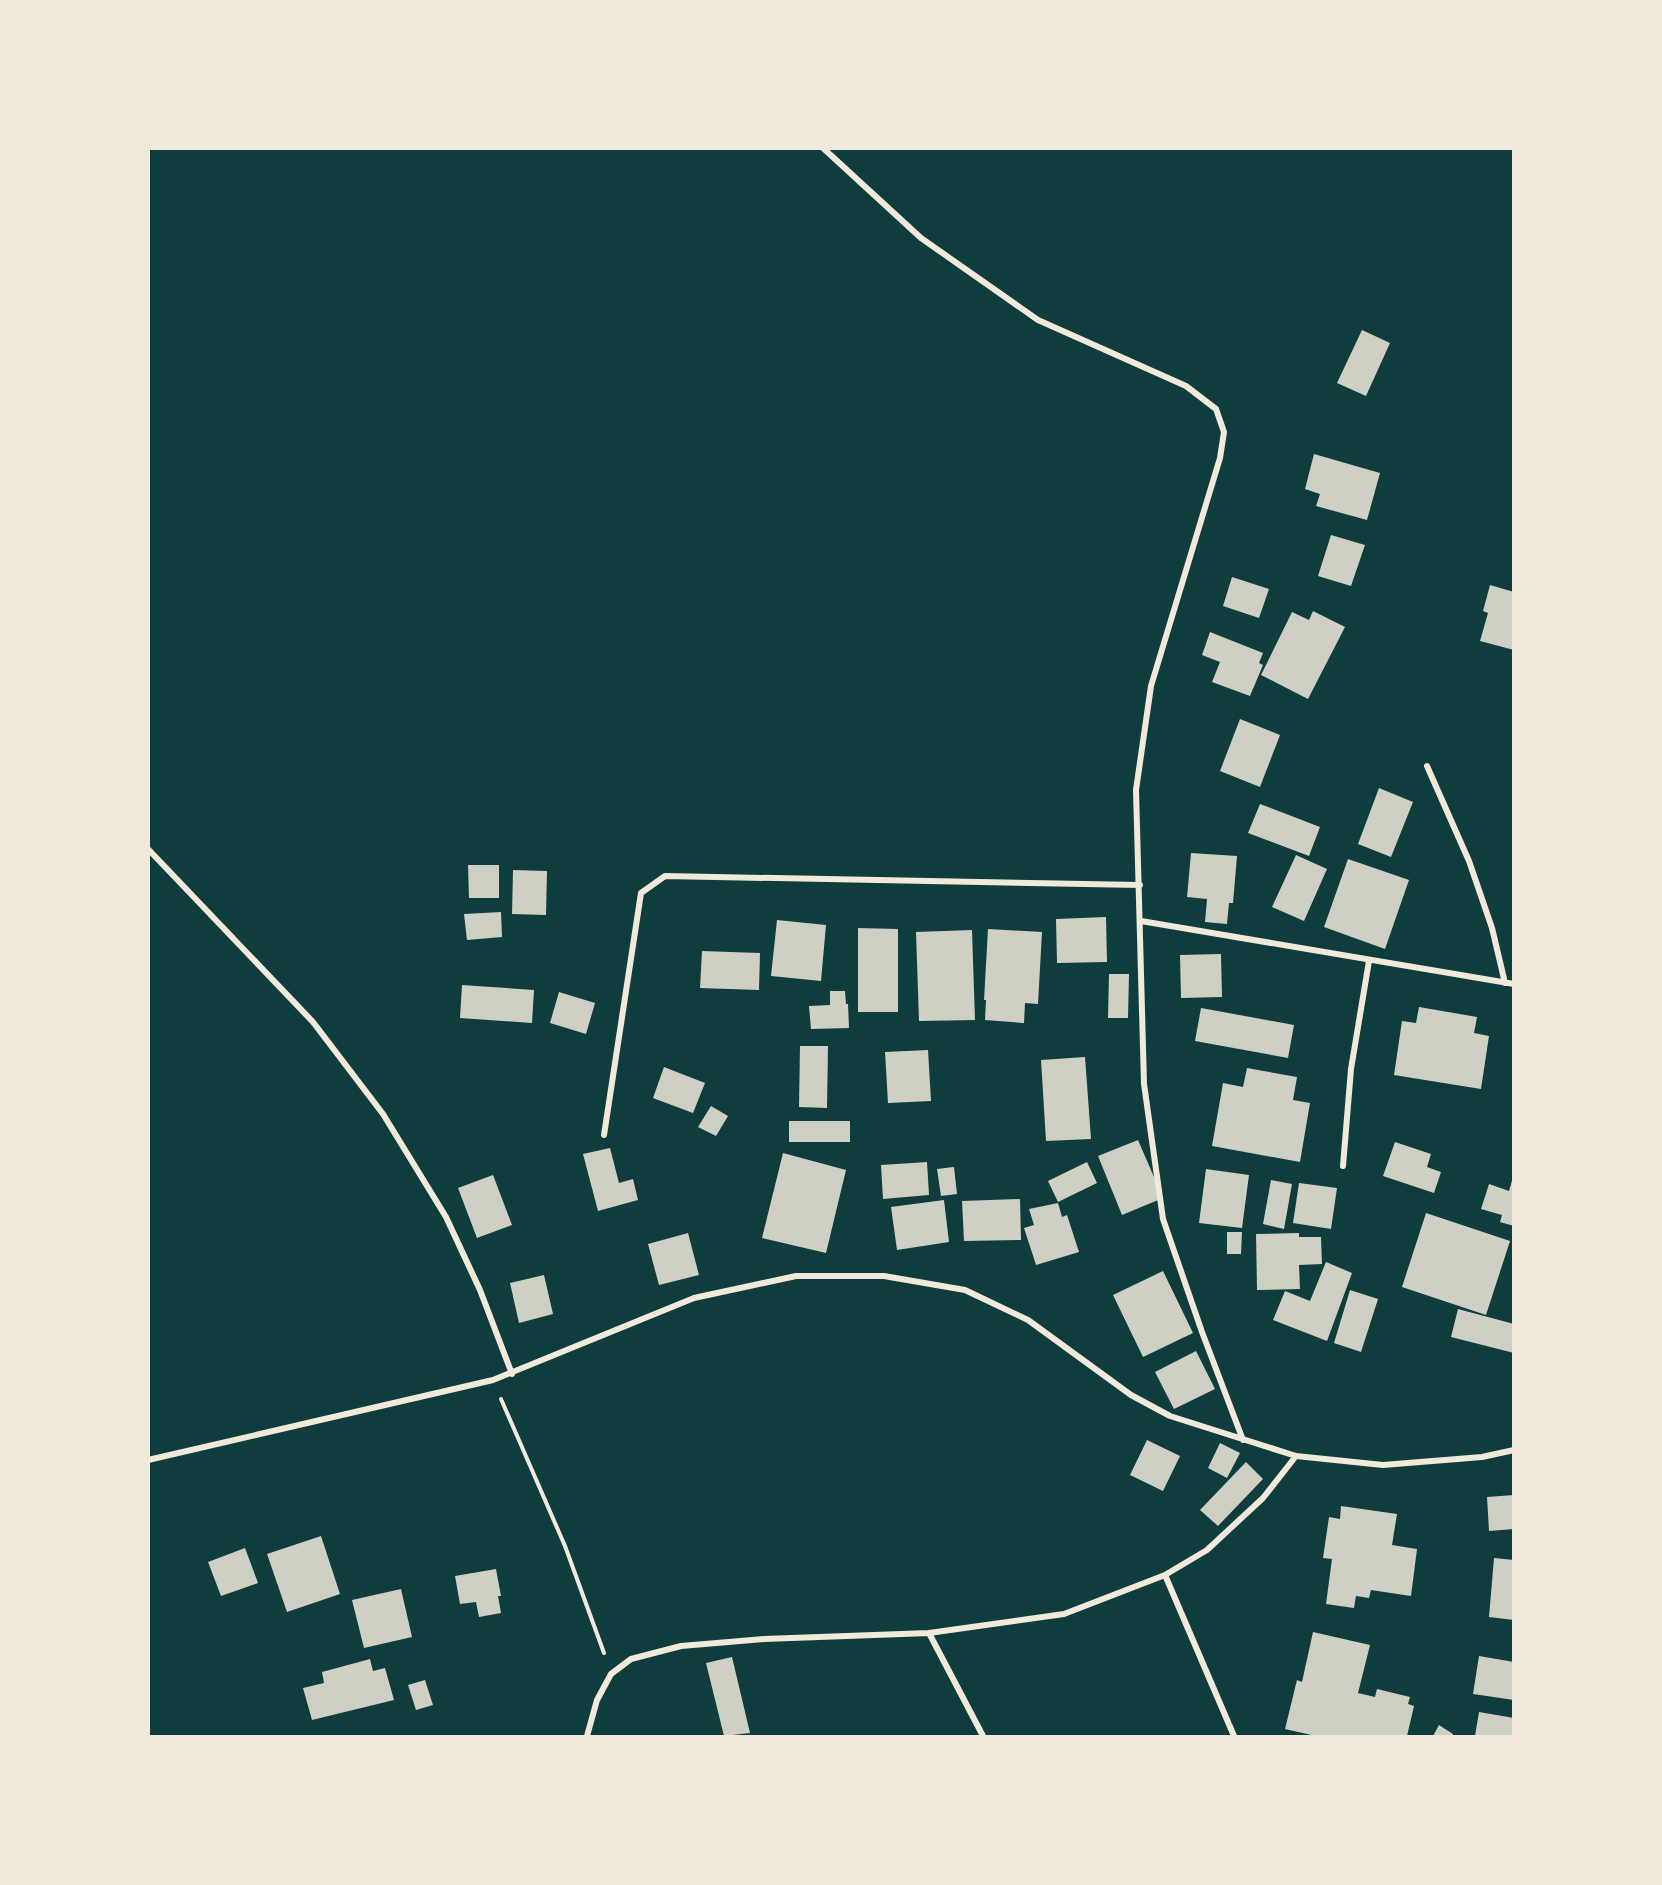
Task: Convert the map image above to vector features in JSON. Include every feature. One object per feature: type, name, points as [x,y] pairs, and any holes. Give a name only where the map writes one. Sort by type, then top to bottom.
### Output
[{"type":"street","points":[[823,148],[921,238],[1038,320],[1186,386],[1216,409],[1224,432],[1220,458],[1151,686],[1136,790],[1144,1084],[1163,1220],[1243,1440]]},
{"type":"street","points":[[1427,766],[1469,861],[1492,928],[1505,983]]},
{"type":"street","points":[[148,849],[313,1022],[383,1114],[446,1217],[480,1290],[512,1374]]},
{"type":"street","points":[[604,1135],[641,893],[664,876],[1140,885]]},
{"type":"street","points":[[1141,921],[1514,984]]},
{"type":"street","points":[[1342,1166],[1351,1069],[1369,961]]},
{"type":"street","points":[[148,1460],[493,1380],[694,1298],[796,1276],[884,1276],[965,1290],[1028,1320],[1131,1395],[1170,1416],[1296,1456],[1383,1465],[1482,1457],[1514,1450]]},
{"type":"street","points":[[587,1737],[597,1700],[611,1674],[631,1659],[681,1646],[764,1639],[928,1633],[1064,1614],[1165,1575],[1207,1550],[1263,1498],[1296,1456]]},
{"type":"street","points":[[1165,1575],[1234,1737]]},
{"type":"street","points":[[928,1633],[983,1737]]},
{"type":"path","points":[[493,1380],[565,1546],[611,1674]]},
{"type":"building","points":[[1362,330],[1390,343],[1366,396],[1337,383]]},
{"type":"building","points":[[1314,454],[1380,473],[1367,520],[1316,506],[1320,494],[1305,489]]},
{"type":"building","points":[[1331,535],[1365,545],[1351,586],[1318,576]]},
{"type":"building","points":[[1232,577],[1269,589],[1259,618],[1223,606]]},
{"type":"building","points":[[1490,585],[1514,592],[1514,650],[1480,641],[1488,613],[1483,611]]},
{"type":"building","points":[[1313,611],[1345,627],[1308,699],[1261,675],[1292,612],[1309,620]]},
{"type":"building","points":[[1210,632],[1263,653],[1259,663],[1263,665],[1250,696],[1212,682],[1220,662],[1202,655]]},
{"type":"building","points":[[1240,719],[1280,735],[1260,787],[1220,771]]},
{"type":"building","points":[[1379,788],[1413,802],[1391,857],[1358,844]]},
{"type":"building","points":[[1260,804],[1320,827],[1309,856],[1248,833]]},
{"type":"building","points":[[1191,853],[1237,856],[1233,903],[1229,903],[1227,924],[1205,922],[1207,899],[1187,897]]},
{"type":"building","points":[[1296,855],[1327,869],[1304,921],[1272,907]]},
{"type":"building","points":[[1348,859],[1409,880],[1385,949],[1324,927]]},
{"type":"building","points":[[468,865],[499,865],[499,898],[469,898]]},
{"type":"building","points":[[513,870],[547,871],[546,915],[512,914]]},
{"type":"building","points":[[501,912],[502,937],[467,940],[464,914]]},
{"type":"building","points":[[1106,917],[1107,962],[1057,963],[1056,919]]},
{"type":"building","points":[[777,920],[826,925],[821,981],[771,976]]},
{"type":"building","points":[[858,928],[898,929],[898,1012],[858,1012]]},
{"type":"building","points":[[988,929],[1042,932],[1038,1004],[1025,1003],[1024,1023],[985,1020]]},
{"type":"building","points":[[972,930],[975,1020],[919,1021],[916,932]]},
{"type":"building","points":[[702,951],[760,953],[759,990],[700,988]]},
{"type":"building","points":[[1221,954],[1222,997],[1181,998],[1180,955]]},
{"type":"building","points":[[1109,974],[1129,974],[1128,1018],[1108,1018]]},
{"type":"building","points":[[462,985],[534,990],[532,1023],[460,1018]]},
{"type":"building","points":[[830,991],[845,991],[849,1028],[811,1029],[809,1006],[830,1005]]},
{"type":"building","points":[[559,992],[595,1003],[586,1034],[550,1023]]},
{"type":"building","points":[[1419,1007],[1477,1017],[1474,1033],[1489,1036],[1481,1089],[1394,1075],[1402,1021],[1416,1023]]},
{"type":"building","points":[[1201,1008],[1294,1025],[1288,1058],[1195,1041]]},
{"type":"building","points":[[800,1046],[828,1046],[827,1108],[799,1107]]},
{"type":"building","points":[[928,1050],[931,1101],[888,1103],[885,1052]]},
{"type":"building","points":[[1085,1057],[1091,1139],[1046,1141],[1041,1060]]},
{"type":"building","points":[[664,1067],[705,1083],[693,1113],[653,1098]]},
{"type":"building","points":[[1247,1068],[1297,1077],[1293,1100],[1310,1103],[1300,1162],[1212,1146],[1223,1083],[1243,1087]]},
{"type":"building","points":[[711,1106],[728,1116],[716,1136],[698,1127]]},
{"type":"building","points":[[789,1121],[850,1121],[850,1142],[789,1142]]},
{"type":"building","points":[[1138,1140],[1163,1198],[1122,1215],[1098,1156]]},
{"type":"building","points":[[1395,1142],[1431,1154],[1427,1167],[1441,1172],[1434,1193],[1383,1176]]},
{"type":"building","points":[[610,1148],[619,1183],[633,1179],[638,1200],[598,1211],[583,1154]]},
{"type":"building","points":[[783,1153],[846,1170],[826,1253],[762,1238]]},
{"type":"building","points":[[927,1162],[929,1195],[883,1199],[881,1165]]},
{"type":"building","points":[[1087,1162],[1097,1183],[1058,1202],[1048,1181]]},
{"type":"building","points":[[954,1167],[957,1194],[941,1196],[937,1169]]},
{"type":"building","points":[[1206,1169],[1249,1175],[1242,1228],[1199,1223]]},
{"type":"building","points":[[493,1175],[512,1225],[477,1238],[458,1188]]},
{"type":"building","points":[[1513,1177],[1514,1226],[1500,1222],[1502,1215],[1481,1209],[1489,1184],[1509,1191]]},
{"type":"building","points":[[1271,1180],[1292,1184],[1284,1229],[1263,1224]]},
{"type":"building","points":[[1299,1183],[1337,1188],[1331,1229],[1293,1223]]},
{"type":"building","points":[[1020,1199],[1021,1240],[964,1241],[962,1201]]},
{"type":"building","points":[[944,1200],[949,1242],[897,1250],[891,1207]]},
{"type":"building","points":[[1058,1203],[1062,1217],[1067,1215],[1079,1252],[1036,1265],[1024,1228],[1034,1225],[1029,1209]]},
{"type":"building","points":[[1426,1213],[1510,1241],[1486,1315],[1402,1287]]},
{"type":"building","points":[[1227,1232],[1242,1232],[1241,1254],[1227,1254]]},
{"type":"building","points":[[688,1233],[699,1275],[659,1285],[648,1244]]},
{"type":"building","points":[[1299,1233],[1299,1237],[1321,1237],[1322,1264],[1299,1265],[1300,1289],[1257,1290],[1256,1234]]},
{"type":"building","points":[[1326,1262],[1352,1273],[1327,1341],[1273,1320],[1285,1291],[1310,1301]]},
{"type":"building","points":[[1163,1271],[1193,1333],[1143,1357],[1113,1295]]},
{"type":"building","points":[[544,1275],[553,1314],[519,1323],[510,1283]]},
{"type":"building","points":[[1350,1290],[1378,1299],[1361,1352],[1334,1343]]},
{"type":"building","points":[[1458,1309],[1514,1324],[1514,1353],[1451,1337]]},
{"type":"building","points":[[1196,1351],[1215,1389],[1174,1409],[1155,1372]]},
{"type":"building","points":[[1147,1440],[1180,1456],[1163,1491],[1130,1475]]},
{"type":"building","points":[[1220,1443],[1240,1453],[1227,1478],[1208,1468]]},
{"type":"building","points":[[1246,1462],[1263,1479],[1218,1526],[1200,1510]]},
{"type":"building","points":[[1514,1495],[1514,1529],[1489,1531],[1487,1497]]},
{"type":"building","points":[[1341,1506],[1397,1514],[1392,1545],[1417,1549],[1411,1596],[1371,1590],[1369,1598],[1356,1596],[1354,1608],[1326,1604],[1332,1559],[1323,1558],[1329,1517],[1340,1519]]},
{"type":"building","points":[[321,1536],[340,1594],[287,1612],[267,1554]]},
{"type":"building","points":[[245,1548],[258,1583],[221,1596],[208,1562]]},
{"type":"building","points":[[1494,1558],[1514,1560],[1514,1620],[1489,1617]]},
{"type":"building","points":[[496,1569],[501,1596],[498,1596],[501,1613],[479,1617],[476,1602],[460,1604],[455,1576]]},
{"type":"building","points":[[401,1589],[412,1637],[364,1648],[352,1600]]},
{"type":"building","points":[[1313,1632],[1370,1645],[1358,1693],[1375,1697],[1377,1689],[1410,1697],[1408,1704],[1414,1706],[1407,1736],[1316,1736],[1285,1729],[1297,1680],[1302,1682]]},
{"type":"building","points":[[1479,1656],[1514,1662],[1514,1700],[1473,1694]]},
{"type":"building","points":[[732,1657],[750,1733],[724,1736],[706,1663]]},
{"type":"building","points":[[370,1659],[373,1671],[385,1668],[394,1700],[312,1720],[303,1688],[324,1683],[322,1672]]},
{"type":"building","points":[[425,1680],[433,1705],[416,1710],[408,1685]]},
{"type":"building","points":[[1479,1712],[1514,1718],[1514,1736],[1475,1736]]},
{"type":"building","points":[[1439,1725],[1453,1734],[1452,1736],[1433,1736]]}]
